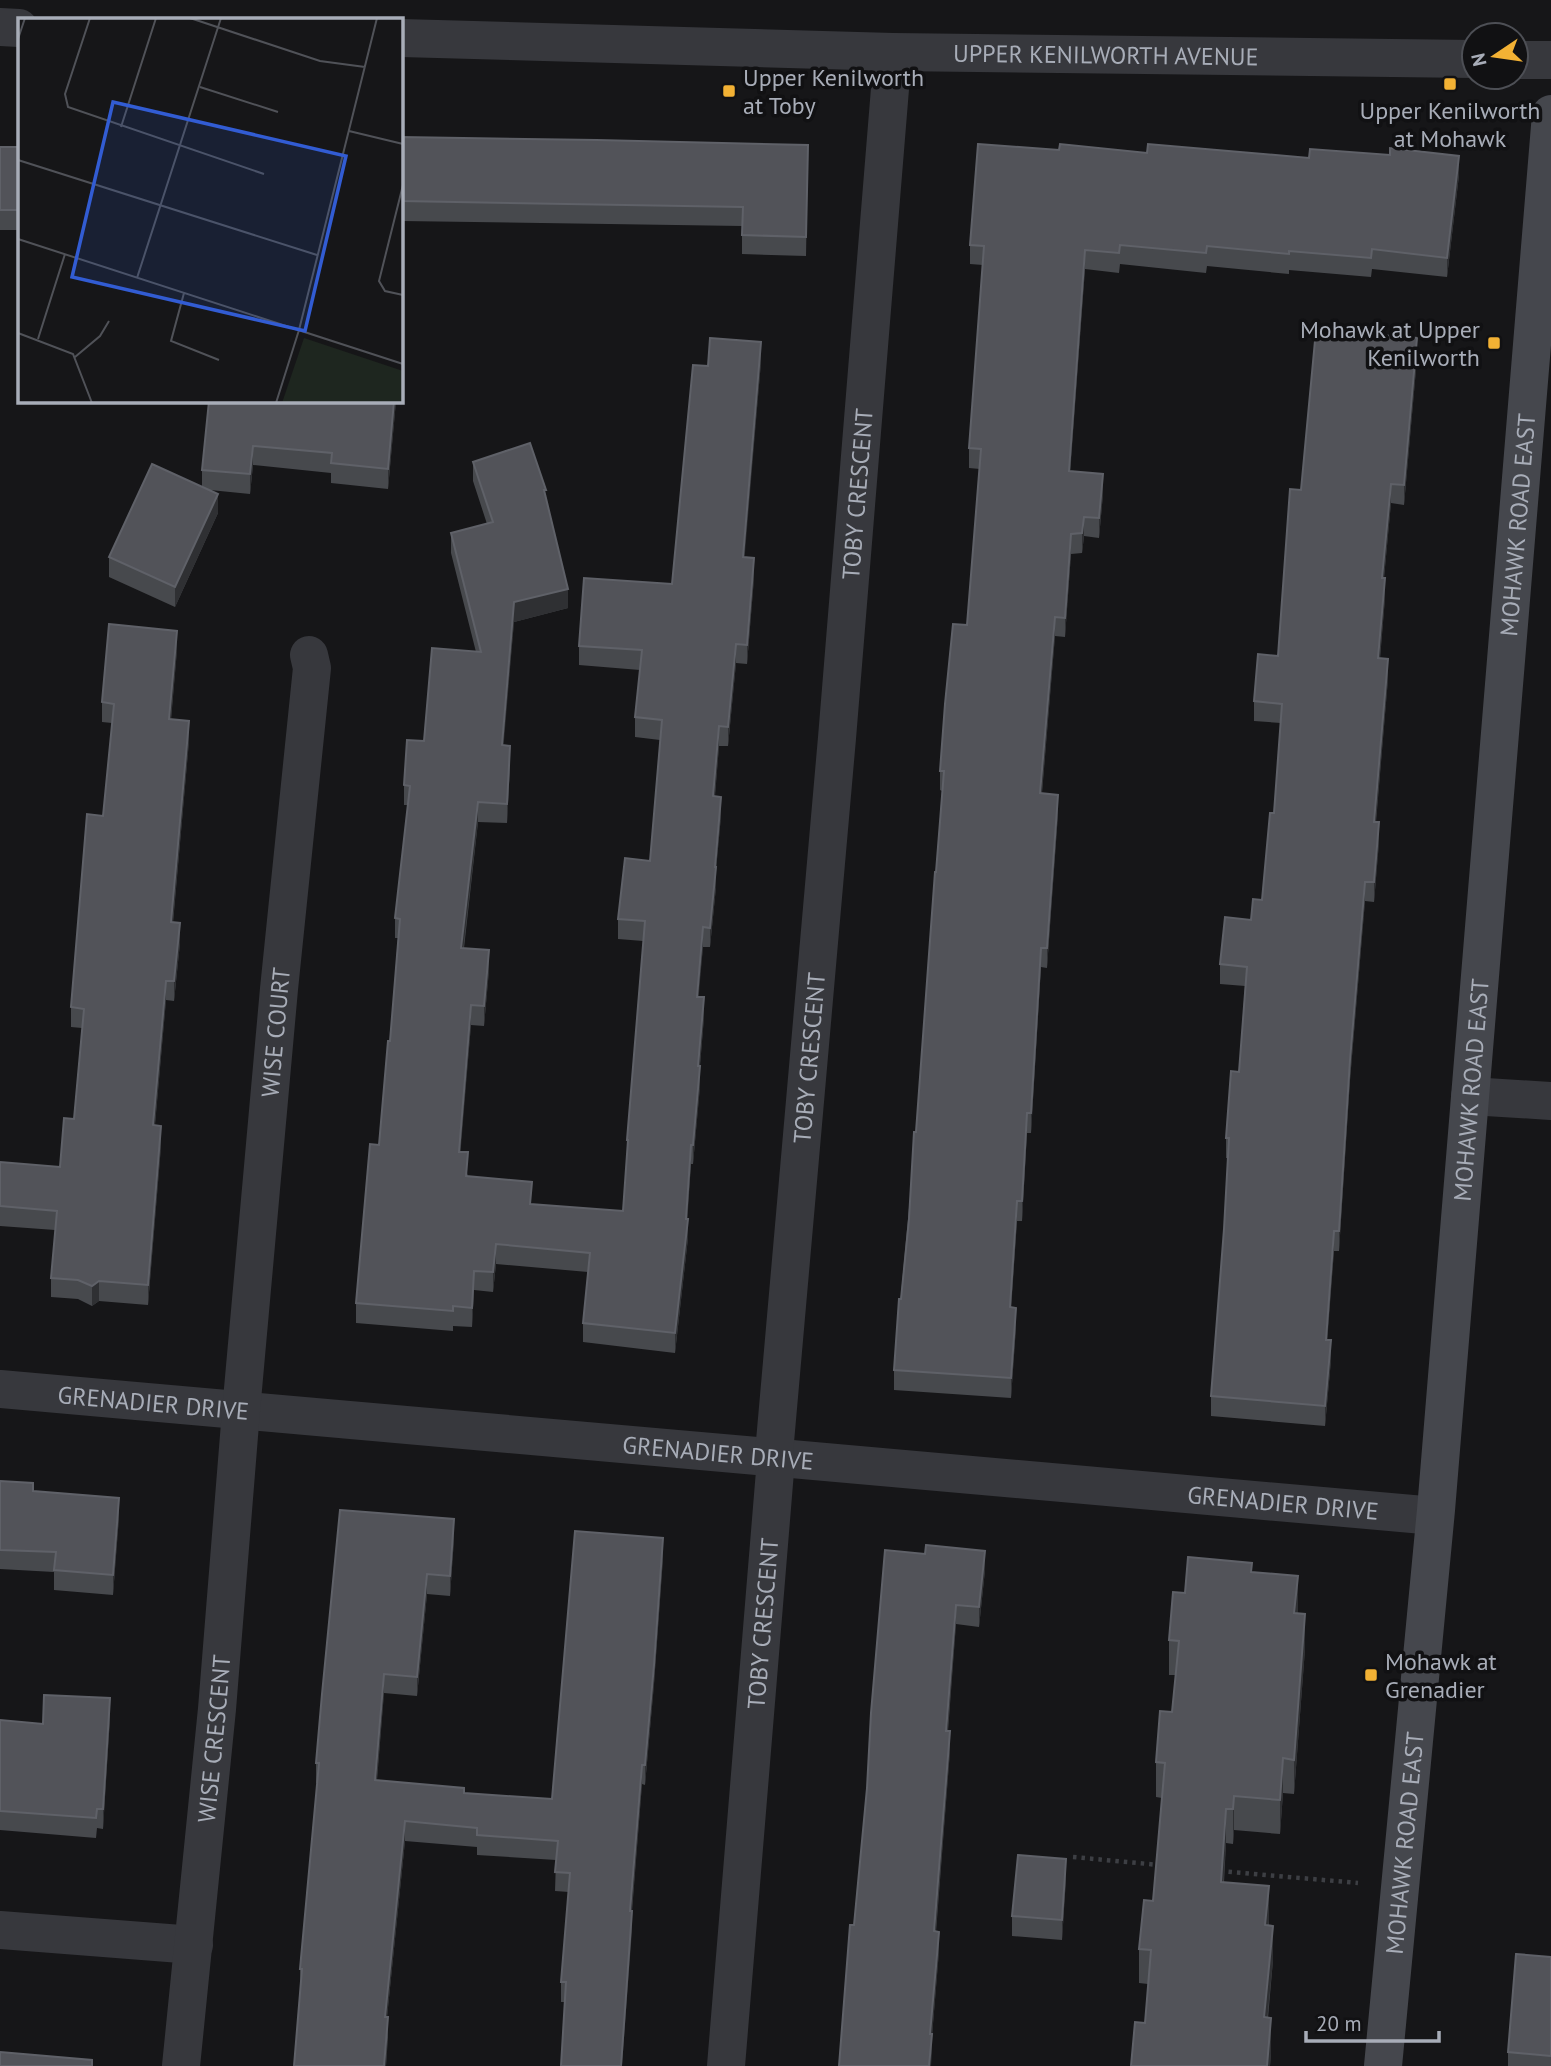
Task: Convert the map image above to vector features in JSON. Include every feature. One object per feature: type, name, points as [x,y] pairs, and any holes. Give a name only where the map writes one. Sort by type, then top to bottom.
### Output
[{"type":"main road","name":"MOHAWK ROAD EAST","points":[[1383,2066],[1435,1516],[1551,114]]},
{"type":"street","points":[[0,27],[18,28]]},
{"type":"street","name":"UPPER KENILWORTH AVENUE","points":[[402,38],[893,52],[1460,59]]},
{"type":"street","name":"TOBY CRESCENT","points":[[726,2066],[776,1459],[774,1453],[837,738],[893,52]]},
{"type":"street","points":[[1530,60],[1551,60]]},
{"type":"street","name":"WISE COURT","points":[[241,1411],[279,989],[312,668],[309,655]]},
{"type":"street","points":[[1470,1096],[1551,1101]]},
{"type":"street","name":"GRENADIER DRIVE","points":[[0,1389],[1435,1516]]},
{"type":"street","name":"WISE CRESCENT","points":[[181,2066],[217,1709],[241,1411]]},
{"type":"street","points":[[0,1930],[194,1945]]},
{"type":"path","points":[[1073,1857],[1167,1866]]},
{"type":"path","points":[[1208,1870],[1400,1887]]},
{"type":"building","points":[[402,137],[808,145],[806,237],[742,235],[743,207],[402,201]]},
{"type":"building","points":[[978,144],[1059,150],[1060,144],[1147,153],[1148,144],[1309,158],[1310,149],[1390,155],[1390,148],[1459,156],[1447,258],[1372,249],[1371,258],[1207,246],[1206,253],[1120,245],[1119,253],[1085,250],[1069,471],[1103,474],[1099,518],[1084,517],[1082,533],[1071,534],[1065,618],[1055,617],[1040,793],[1058,795],[1047,948],[1041,948],[1031,1113],[1027,1113],[1022,1201],[1017,1201],[1010,1307],[1016,1308],[1011,1378],[894,1370],[909,1219],[944,771],[940,771],[945,704],[953,624],[967,625],[981,449],[969,448],[984,246],[970,245]]},
{"type":"building","points":[[0,147],[18,147],[18,210],[0,210]]},
{"type":"building","points":[[1316,330],[1417,338],[1404,485],[1391,484],[1382,578],[1385,578],[1378,658],[1388,659],[1374,822],[1379,822],[1374,882],[1365,882],[1339,1231],[1334,1231],[1326,1340],[1331,1340],[1325,1406],[1211,1396],[1224,1229],[1231,1071],[1239,1072],[1247,967],[1220,964],[1225,917],[1251,920],[1253,899],[1262,900],[1270,813],[1274,813],[1282,704],[1254,701],[1258,654],[1278,656],[1290,489],[1301,490]]},
{"type":"building","points":[[710,338],[761,342],[743,557],[754,558],[747,645],[736,644],[728,727],[719,726],[713,796],[721,797],[716,867],[710,928],[703,927],[697,997],[704,997],[700,1066],[691,1145],[688,1219],[675,1333],[583,1323],[590,1253],[496,1244],[493,1272],[474,1271],[472,1308],[453,1306],[453,1311],[356,1303],[370,1144],[379,1145],[390,1041],[400,919],[395,918],[410,786],[404,785],[407,740],[424,741],[432,648],[481,652],[451,533],[493,522],[473,462],[530,443],[546,490],[568,589],[514,602],[502,745],[510,746],[507,804],[478,802],[461,948],[489,950],[484,1006],[471,1005],[459,1152],[468,1152],[466,1176],[532,1182],[530,1204],[623,1211],[645,921],[618,919],[625,858],[650,861],[662,720],[635,717],[642,650],[579,646],[584,578],[672,584],[693,365],[708,366]]},
{"type":"building","points":[[209,402],[394,402],[388,469],[331,463],[332,453],[253,446],[250,474],[202,470]]},
{"type":"building","points":[[152,464],[218,494],[175,587],[109,557]]},
{"type":"building","points":[[109,624],[177,631],[169,719],[189,721],[171,922],[180,923],[174,981],[166,981],[153,1125],[161,1126],[148,1285],[99,1281],[92,1286],[78,1280],[51,1278],[57,1211],[0,1206],[0,1162],[60,1167],[64,1118],[74,1119],[84,1009],[71,1007],[87,814],[103,816],[114,704],[102,702]]},
{"type":"building","points":[[0,1481],[33,1483],[33,1491],[119,1498],[113,1575],[54,1570],[56,1552],[0,1550]]},
{"type":"building","points":[[340,1510],[454,1519],[450,1576],[427,1574],[417,1677],[384,1674],[375,1780],[464,1788],[464,1793],[552,1799],[575,1531],[663,1538],[654,1665],[645,1765],[642,1765],[630,1911],[621,2066],[561,2066],[566,1982],[561,1982],[570,1873],[555,1872],[558,1841],[477,1835],[477,1828],[405,1821],[385,2017],[388,2017],[384,2066],[294,2066],[319,1763],[316,1763]]},
{"type":"building","points":[[926,1545],[985,1551],[979,1607],[956,1605],[946,1731],[950,1731],[934,1931],[939,1932],[929,2066],[839,2066],[850,1925],[854,1925],[867,1788],[885,1550],[925,1554]]},
{"type":"building","points":[[1188,1557],[1252,1563],[1251,1572],[1298,1576],[1294,1613],[1305,1614],[1294,1760],[1283,1758],[1280,1800],[1234,1796],[1233,1809],[1226,1809],[1221,1882],[1269,1886],[1265,1925],[1273,1926],[1264,2017],[1271,2018],[1267,2066],[1131,2066],[1135,2022],[1145,2023],[1151,1950],[1139,1949],[1144,1900],[1153,1901],[1165,1763],[1156,1762],[1160,1711],[1172,1712],[1179,1641],[1169,1640],[1173,1592],[1185,1593]]},
{"type":"building","points":[[44,1695],[110,1698],[103,1809],[97,1809],[96,1818],[0,1811],[0,1720],[43,1724]]},
{"type":"building","points":[[1018,1855],[1066,1859],[1062,1920],[1012,1916]]},
{"type":"building","points":[[1516,1954],[1551,1957],[1551,2056],[1508,2052]]},
{"type":"building","points":[[0,2052],[92,2060],[92,2066],[0,2066]]},
{"type":"place","name":"Upper Kenilworth at Mohawk","points":[[1450,84]]},
{"type":"place","name":"Upper Kenilworth at Toby","points":[[729,91]]},
{"type":"place","name":"Mohawk at Upper Kenilworth","points":[[1494,343]]},
{"type":"place","name":"Mohawk at Grenadier","points":[[1371,1675]]}]
